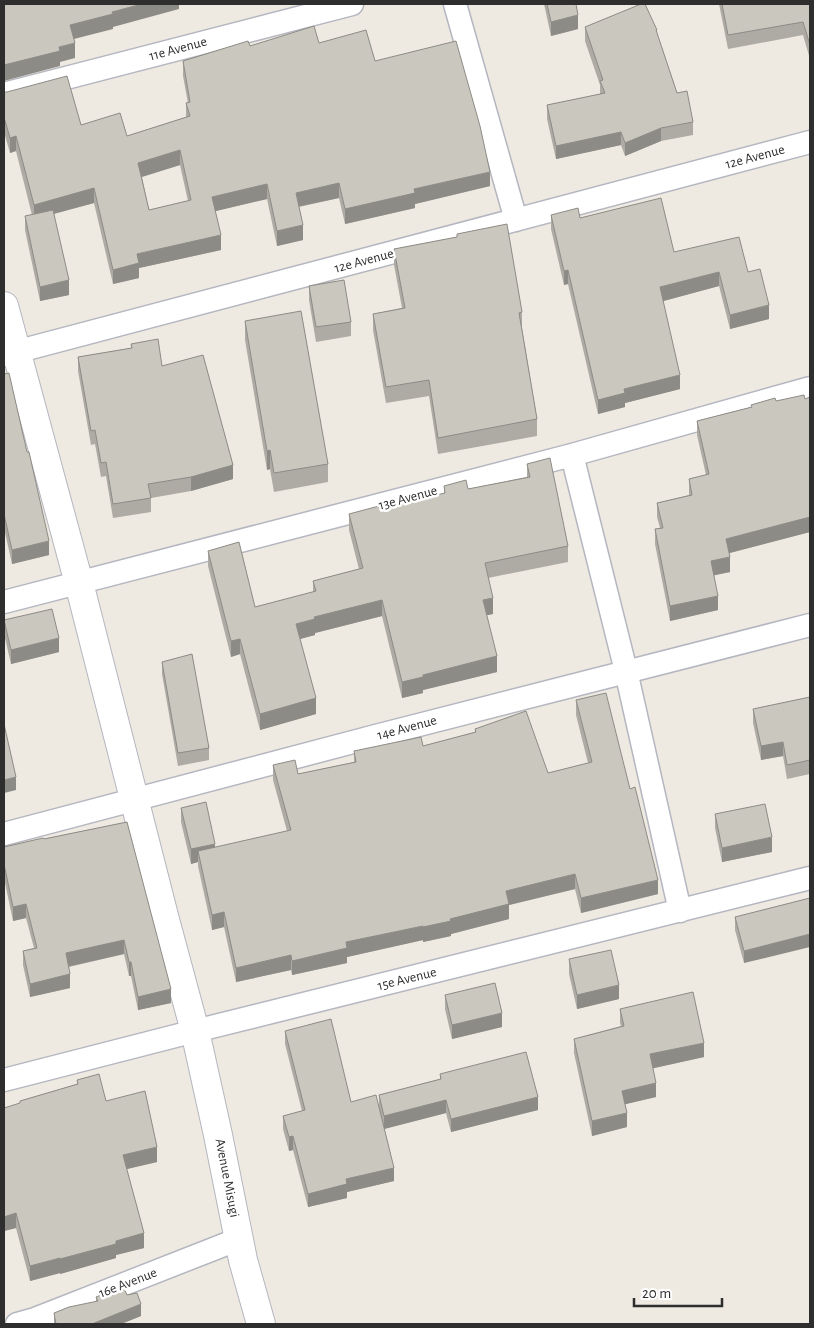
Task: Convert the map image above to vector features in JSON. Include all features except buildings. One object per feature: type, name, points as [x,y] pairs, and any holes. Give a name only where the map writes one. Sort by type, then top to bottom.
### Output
[{"type":"street","name":"11e Avenue","points":[[4,94],[352,4]]},
{"type":"street","points":[[455,4],[516,220]]},
{"type":"street","name":"12e Avenue","points":[[10,354],[810,142]]},
{"type":"street","name":"Avenue Misugi","points":[[4,306],[10,354],[79,583],[195,1031],[241,1250],[261,1324]]},
{"type":"street","name":"13e Avenue","points":[[4,602],[572,455],[810,388]]},
{"type":"street","points":[[572,455],[626,671],[680,911]]},
{"type":"street","name":"14e Avenue","points":[[4,834],[626,671],[810,625]]},
{"type":"street","name":"15e Avenue","points":[[4,1080],[810,878]]},
{"type":"street","name":"16e Avenue","points":[[17,1324],[241,1250]]}]
